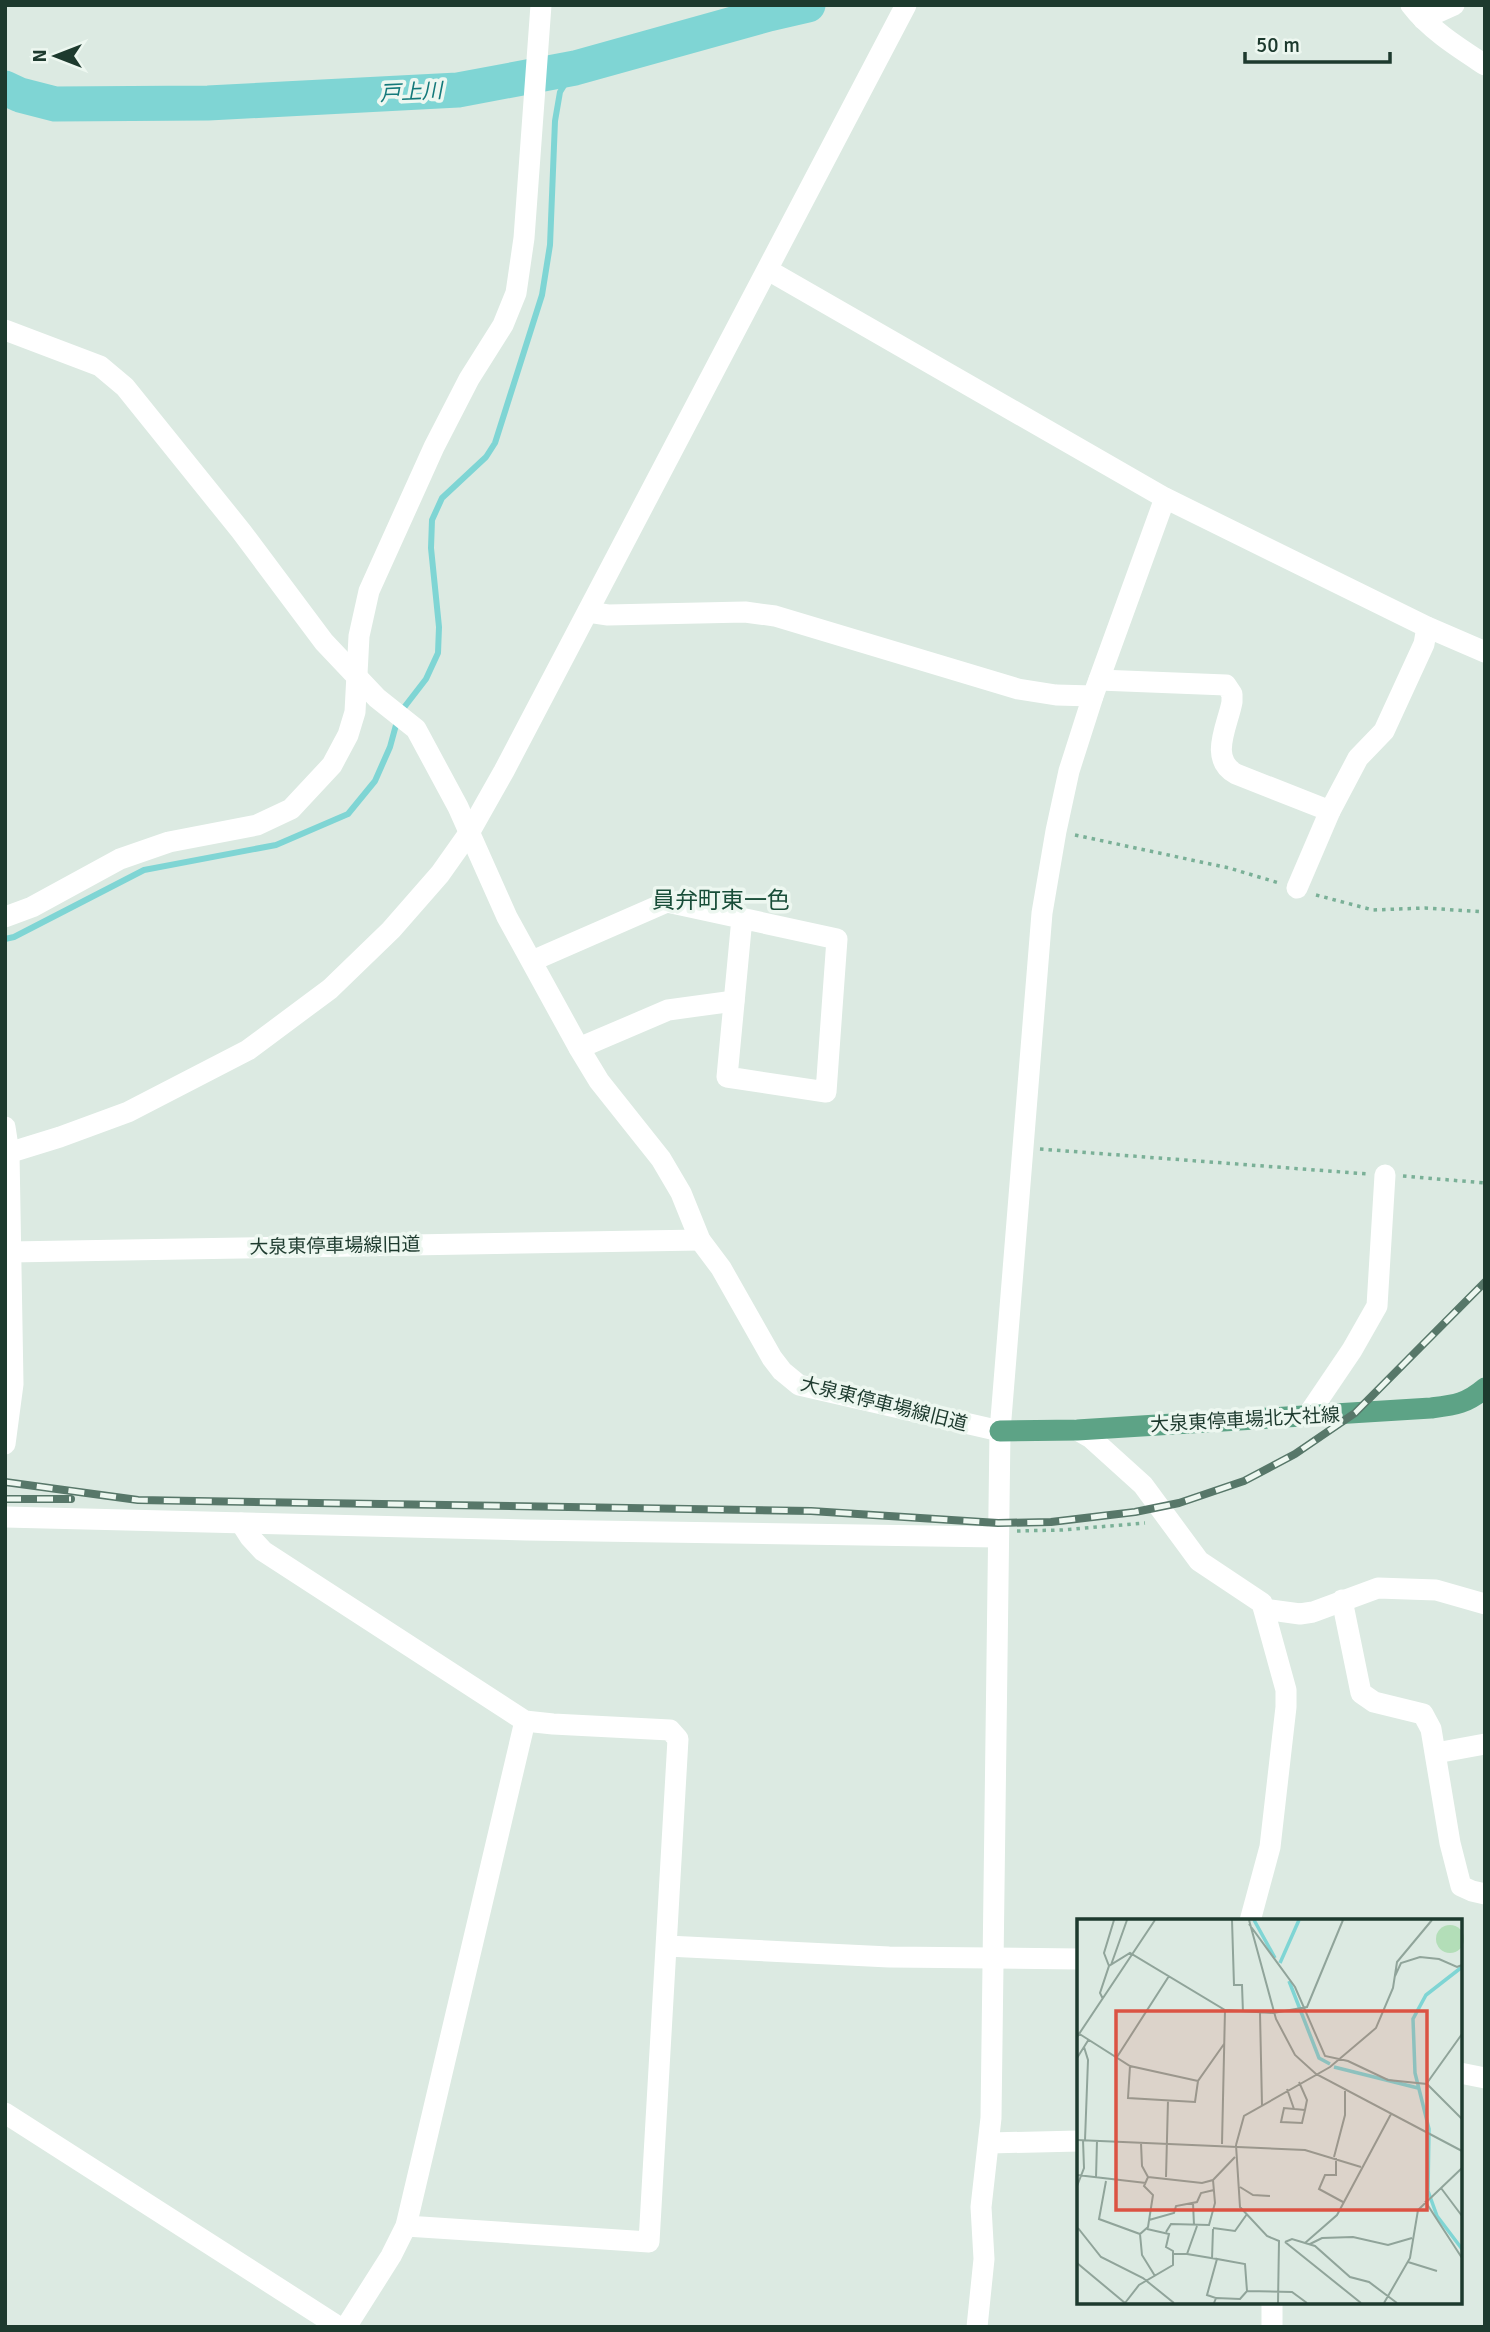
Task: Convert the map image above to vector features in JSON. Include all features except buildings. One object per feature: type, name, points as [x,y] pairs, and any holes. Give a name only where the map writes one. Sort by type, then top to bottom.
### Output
[{"type":"main road","name":"大泉東停車場北大社線","points":[[1000,1431],[1077,1430],[1431,1408],[1469,1401],[1485,1388]]},
{"type":"street","points":[[5,917],[32,907],[120,859],[169,842],[257,825],[291,809],[332,765],[348,735],[355,712],[359,636],[369,592],[435,447],[469,379],[503,325],[516,293],[524,238],[541,5]]},
{"type":"street","points":[[7,1153],[128,1112],[248,1050],[330,989],[391,930],[440,874],[469,834],[906,5]]},
{"type":"street","points":[[1417,12],[1454,5]]},
{"type":"street","points":[[1417,12],[1485,65]]},
{"type":"street","points":[[768,270],[1165,498],[1427,627],[1485,652]]},
{"type":"street","points":[[5,330],[100,366],[125,387],[241,531],[324,642],[377,698],[416,729],[458,807],[507,917],[579,1048],[599,1081],[661,1159],[681,1193],[701,1240]]},
{"type":"street","points":[[977,2327],[984,2259],[981,2207],[989,2143],[993,2050],[1000,1431],[1042,913],[1069,771],[1165,498]]},
{"type":"street","points":[[588,612],[608,615],[745,612],[775,616],[1018,689],[1056,695],[1096,688],[1226,685],[1232,694],[1232,702],[1220,750],[1224,764],[1236,774],[1330,811]]},
{"type":"street","points":[[1297,888],[1330,811],[1358,758],[1384,731],[1424,644],[1427,627]]},
{"type":"street","points":[[532,961],[667,902],[742,918],[837,939],[826,1092],[727,1077],[742,918]]},
{"type":"street","points":[[579,1048],[668,1010],[734,1001]]},
{"type":"street","points":[[5,1127],[10,1252],[9,1384],[5,1444]]},
{"type":"street","points":[[1308,1415],[1377,1307],[1385,1175]]},
{"type":"street","name":"大泉東停車場線旧道","points":[[10,1252],[701,1240],[721,1268],[772,1358],[792,1381],[806,1387],[1000,1431]]},
{"type":"street","points":[[1077,1430],[1091,1438],[1143,1485],[1199,1561],[1262,1603],[1286,1690],[1286,1707],[1270,1847],[1251,1919]]},
{"type":"street","points":[[5,1517],[998,1534]]},
{"type":"street","points":[[241,1523],[263,1551],[525,1721],[653,1728],[670,1730],[676,1734],[678,1751],[649,2242],[406,2226]]},
{"type":"street","points":[[1264,1609],[1300,1614],[1313,1612],[1378,1588],[1436,1590],[1485,1604]]},
{"type":"street","points":[[1342,1600],[1361,1693],[1374,1702],[1423,1714],[1431,1729],[1450,1843],[1461,1886],[1485,1894]]},
{"type":"street","points":[[346,2327],[391,2256],[406,2226],[525,1721]]},
{"type":"street","points":[[1436,1753],[1485,1744]]},
{"type":"street","points":[[667,1947],[888,1957],[1077,1959]]},
{"type":"street","points":[[1462,2073],[1485,2078]]},
{"type":"street","points":[[5,2113],[339,2327]]},
{"type":"street","points":[[989,2143],[1077,2141]]},
{"type":"street","points":[[1272,2304],[1272,2327]]},
{"type":"path","points":[[1056,831],[1229,868],[1364,909],[1425,908],[1485,912]]},
{"type":"path","points":[[1023,1148],[1485,1183]]},
{"type":"path","points":[[998,1534],[1112,1527],[1168,1518]]},
{"type":"waterway","name":"戸上川","points":[[5,88],[55,104],[208,103],[458,90],[575,68],[808,5]]},
{"type":"waterway","points":[[5,939],[14,937],[144,870],[276,845],[348,814],[375,781],[390,747],[399,714],[426,679],[438,653],[439,627],[431,548],[432,520],[442,498],[486,457],[495,443],[542,295],[550,245],[555,121],[560,92],[575,68]]},
{"type":"railway","points":[[5,1482],[138,1500],[811,1511],[998,1523],[1051,1522],[1135,1512],[1179,1503],[1244,1481],[1295,1454],[1355,1413],[1485,1282]]},
{"type":"railway","points":[[5,1499],[71,1499]]},
{"type":"district","name":"員弁町東一色","points":[[721,900]]}]
